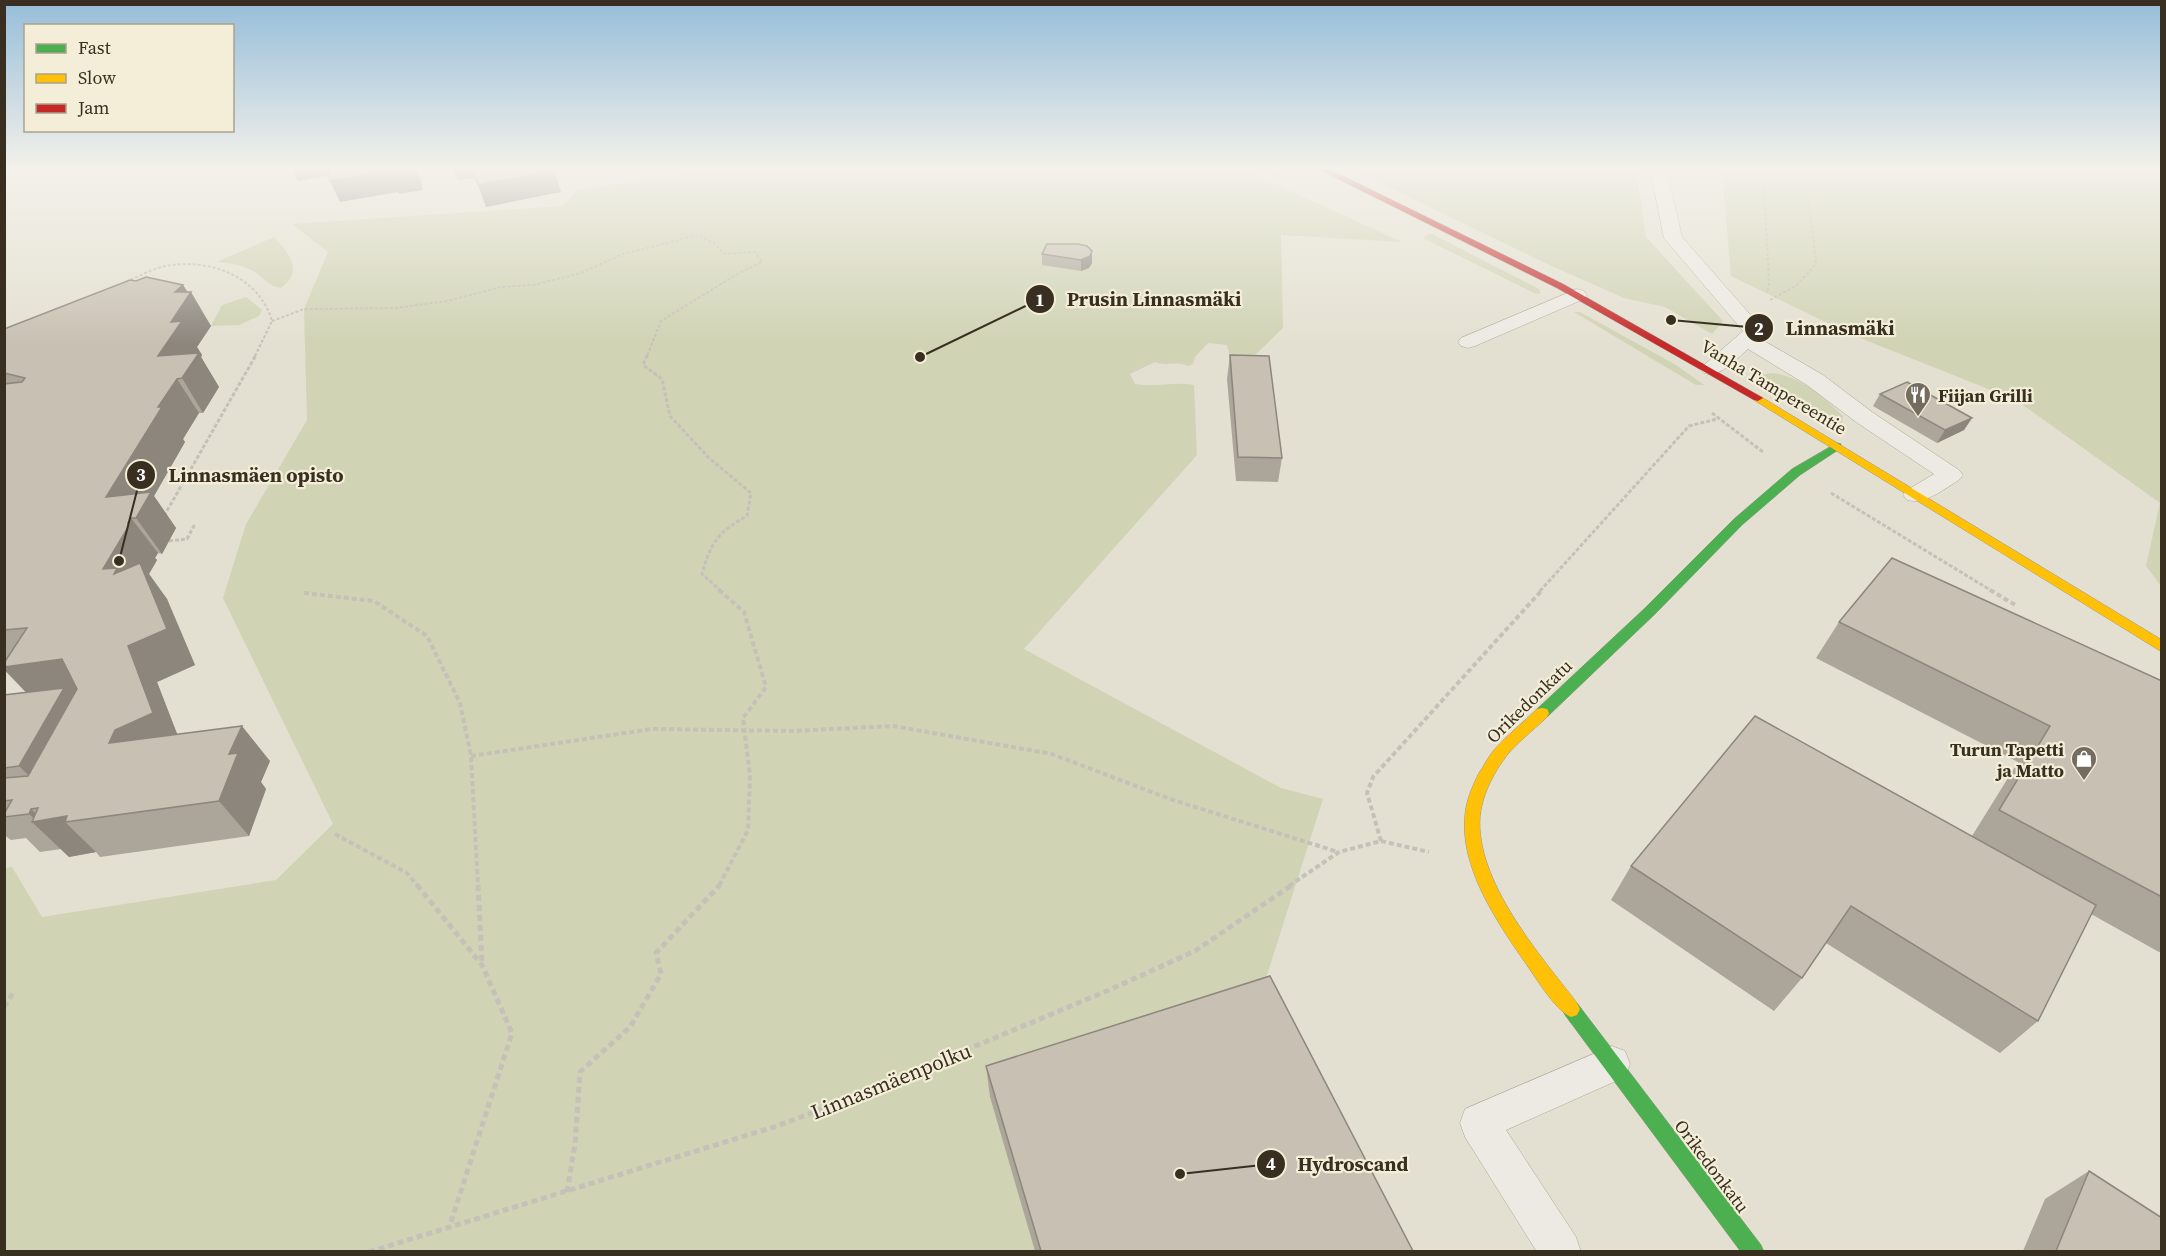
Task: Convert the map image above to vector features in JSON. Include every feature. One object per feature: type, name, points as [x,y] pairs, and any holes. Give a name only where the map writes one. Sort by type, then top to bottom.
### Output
[{"type":"main road","name":"Vanha Tampereentie","points":[[1444,227],[1577,295],[1711,369],[2162,647]]},
{"type":"main road","name":"Orikedonkatu","points":[[1754,1251],[1503,916],[1482,863],[1472,828],[1476,796],[1498,755],[1650,611],[1738,522],[1796,472],[1837,446]]},
{"type":"lane","points":[[1670,227],[1672,238],[1754,331],[1748,339],[1711,369]]},
{"type":"lane","points":[[1468,342],[1577,295]]},
{"type":"lane","points":[[1748,339],[1762,350],[1815,380],[1864,417],[1951,475],[1915,495]]},
{"type":"lane","points":[[1561,1251],[1479,1123],[1612,1064]]},
{"type":"path","points":[[1766,227],[1769,283],[1765,302],[1797,285],[1816,264],[1812,227]]},
{"type":"path","points":[[162,520],[252,362],[272,321],[304,309],[395,308],[447,301],[501,287],[533,285],[581,273],[623,254],[699,235],[715,244],[725,254],[755,252],[762,261],[661,321],[643,365],[662,379],[670,416],[709,458],[751,493],[747,516],[723,530],[710,544],[702,574],[744,612],[766,687],[743,717],[750,776],[748,830],[719,887],[656,953],[661,974],[630,1027],[580,1072],[575,1144],[567,1192]]},
{"type":"path","points":[[123,283],[163,267],[188,264],[210,266],[248,283],[266,303],[272,321]]},
{"type":"path","points":[[1706,406],[1717,419],[1755,447],[2025,611]]},
{"type":"path","name":"Linnasmäenpolku","points":[[369,1251],[777,1126],[832,1105],[1109,990],[1195,951],[1339,852],[1381,841],[1367,793],[1373,777],[1689,426],[1717,419]]},
{"type":"path","points":[[169,541],[187,539],[195,524]]},
{"type":"path","points":[[304,593],[374,601],[427,636],[460,703],[471,756],[482,965]]},
{"type":"path","points":[[471,756],[652,729],[794,731],[893,726],[1052,754],[1170,799],[1339,852]]},
{"type":"path","points":[[335,834],[407,873],[482,965],[512,1033],[449,1228]]},
{"type":"path","points":[[4,1007],[13,993]]},
{"type":"green space","points":[[295,227],[1368,227],[1402,242],[1281,235],[1283,328],[1253,357],[1232,366],[1227,345],[1208,343],[1195,357],[1193,364],[1188,366],[1155,362],[1130,374],[1135,384],[1194,385],[1197,455],[1024,649],[1281,788],[1323,799],[1260,997],[1035,1251],[5,1252],[5,868],[12,867],[42,917],[276,880],[333,824],[223,598],[246,524],[307,420],[304,309],[328,252]]},
{"type":"green space","points":[[1470,227],[1644,227],[1646,237],[1723,321],[1712,334],[1665,307],[1624,298]]},
{"type":"green space","points":[[1727,227],[2161,227],[2161,586],[2146,566],[2160,503],[2016,400],[1850,334],[1731,276]]},
{"type":"green space","points":[[1430,233],[1539,289],[1541,293],[1536,294],[1423,238]]},
{"type":"green space","points":[[274,237],[285,249],[293,269],[288,282],[281,288],[270,284],[246,268],[217,262]]},
{"type":"green space","points":[[246,297],[262,310],[259,316],[239,325],[211,326],[222,305]]},
{"type":"green space","points":[[1574,312],[1580,312],[1676,365],[1704,385],[1696,385]]},
{"type":"green space","points":[[1772,373],[1802,383],[1828,402],[1843,416],[1840,430],[1756,379],[1761,375]]},
{"type":"building","points":[[1047,244],[1078,244],[1087,246],[1092,251],[1090,256],[1081,260],[1042,254]]},
{"type":"building","points":[[146,277],[183,285],[175,292],[191,292],[171,322],[182,321],[158,356],[199,353],[158,407],[162,407],[106,497],[151,492],[136,518],[131,518],[128,523],[130,524],[103,569],[117,568],[114,574],[140,563],[167,629],[128,646],[153,713],[115,730],[109,743],[242,726],[229,754],[238,753],[219,801],[65,822],[67,816],[32,822],[38,808],[31,809],[29,814],[4,817],[12,800],[4,801],[4,778],[28,776],[77,689],[62,659],[4,667],[4,663],[27,628],[4,630],[4,384],[22,382],[25,378],[4,373],[4,329],[130,280],[136,281]]},
{"type":"building","points":[[1230,355],[1269,356],[1282,458],[1238,457]]},
{"type":"building","points":[[1907,382],[1972,418],[1945,430],[1880,394]]},
{"type":"building","points":[[1892,558],[2162,681],[2162,897],[1999,810],[2050,726],[1839,622]]},
{"type":"building","points":[[64,688],[19,766],[4,768],[4,695]]},
{"type":"building","points":[[1755,716],[2096,905],[2038,1021],[1851,906],[1802,978],[1631,866]]},
{"type":"building","points":[[1270,976],[1413,1251],[1041,1251],[986,1066]]},
{"type":"building","points":[[2089,1171],[2162,1218],[2162,1251],[2056,1251]]},
{"type":"traffic: fast","points":[[1542,713],[1650,611],[1738,522],[1796,472],[1837,446]]},
{"type":"traffic: fast","points":[[1571,1009],[1754,1252]]},
{"type":"traffic: slow","points":[[1758,398],[2162,647]]},
{"type":"traffic: slow","points":[[1542,713],[1498,755],[1485,777],[1473,810],[1474,843],[1481,868],[1506,919],[1571,1009]]},
{"type":"traffic: jam","points":[[1439,227],[1560,286],[1758,398]]},
{"type":"place","name":"Linnasmäki","points":[[1671,320]]},
{"type":"place","name":"Prusin Linnasmäki","points":[[920,357]]},
{"type":"place","name":"Fiijan Grilli","points":[[1918,418]]},
{"type":"place","name":"Linnasmäen opisto","points":[[119,561]]},
{"type":"place","name":"Turun Tapetti ja Matto","points":[[2084,782]]},
{"type":"place","name":"Hydroscand","points":[[1180,1174]]}]
